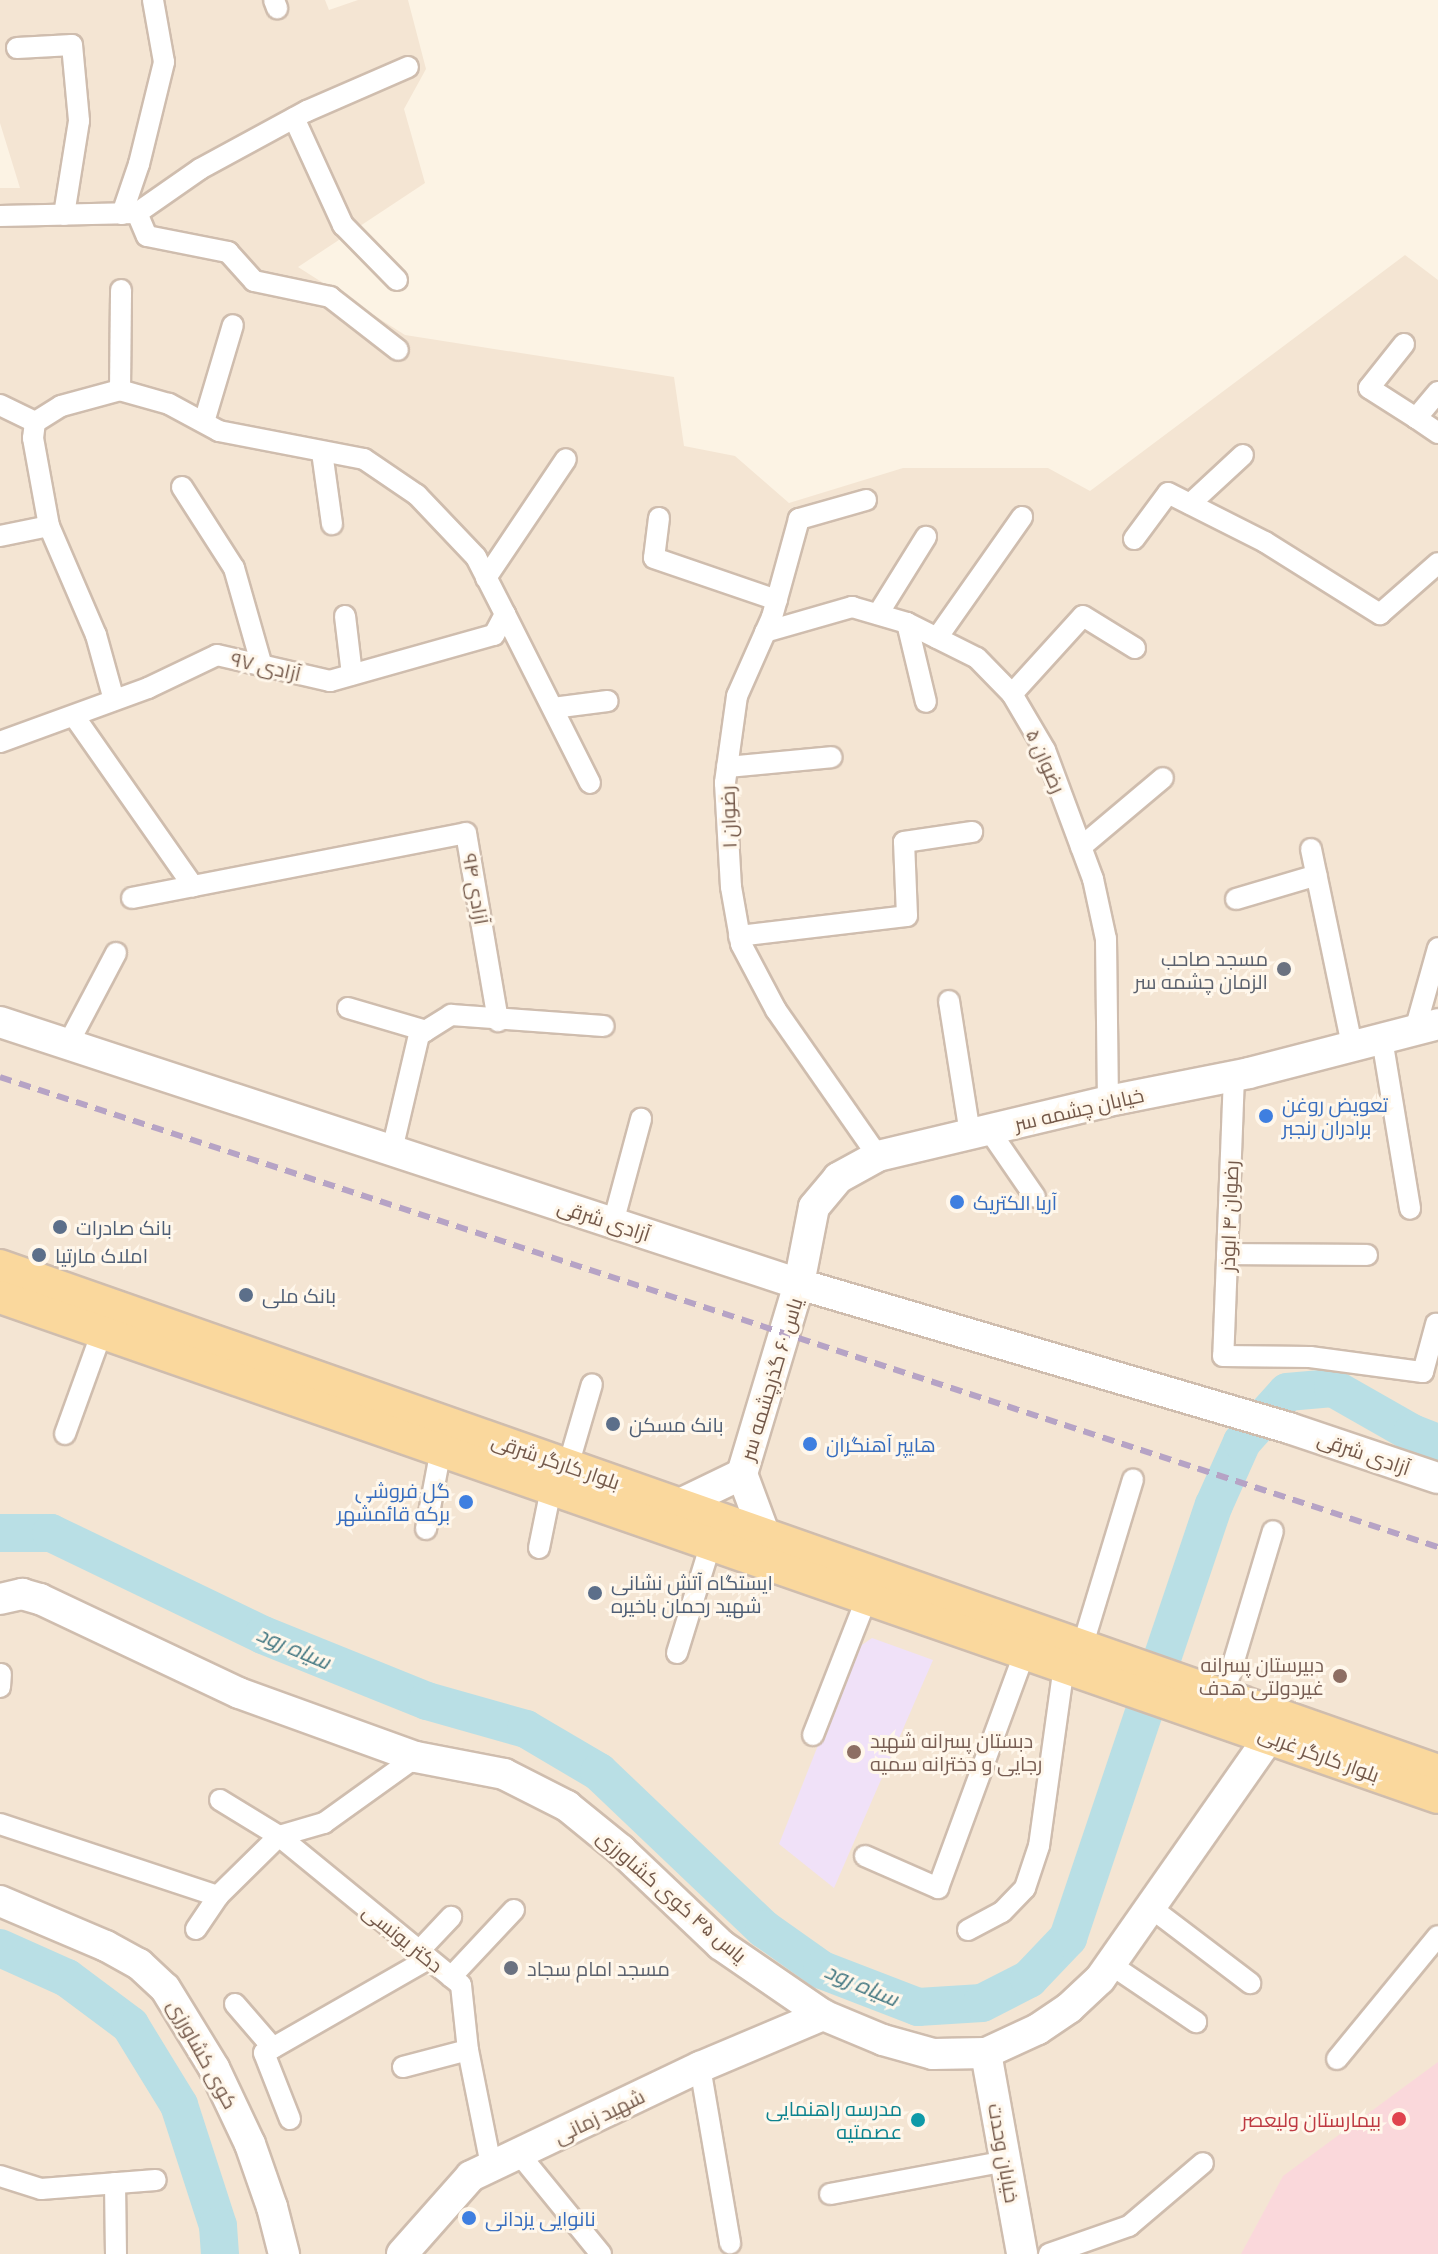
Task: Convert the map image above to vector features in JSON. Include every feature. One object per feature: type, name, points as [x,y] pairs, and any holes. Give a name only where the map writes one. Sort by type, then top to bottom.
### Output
[{"type":"main road","name":"بلوار کارگر شرقی","points":[[0,1266],[321,1393],[560,1477],[711,1543],[1025,1651],[1091,1661]]},
{"type":"main road","name":"بلوار کارگر شرقی","points":[[0,1297],[102,1332],[321,1393],[441,1449],[680,1504],[764,1533],[1091,1661]]},
{"type":"main road","points":[[1091,1661],[1211,1698]]},
{"type":"main road","name":"بلوار کارگر غربی","points":[[1211,1698],[1270,1736],[1438,1797]]},
{"type":"main road","name":"بلوار کارگر غربی","points":[[1211,1698],[1438,1771]]},
{"type":"street","points":[[153,0],[164,62],[130,214],[147,236],[228,252],[254,281],[330,297],[398,350]]},
{"type":"street","points":[[17,48],[72,45],[79,121],[64,215]]},
{"type":"street","points":[[0,216],[130,214],[200,169],[294,118],[408,67]]},
{"type":"street","points":[[294,118],[343,225],[397,280]]},
{"type":"street","points":[[120,390],[121,290]]},
{"type":"street","points":[[204,422],[233,325]]},
{"type":"street","points":[[1404,344],[1369,388],[1438,433]]},
{"type":"street","points":[[35,422],[61,406],[120,390],[169,404],[219,431],[364,459],[417,495],[476,557],[590,783]]},
{"type":"street","points":[[1416,418],[1438,392]]},
{"type":"street","points":[[0,405],[35,422]]},
{"type":"street","points":[[35,422],[33,438],[49,526],[96,635],[114,700]]},
{"type":"street","points":[[322,452],[332,524]]},
{"type":"street","points":[[1190,504],[1243,455]]},
{"type":"street","points":[[486,578],[566,459]]},
{"type":"street","points":[[182,487],[234,568],[262,666]]},
{"type":"street","points":[[1134,539],[1168,493],[1265,542],[1380,614],[1438,563]]},
{"type":"street","name":"رضوان ۱","points":[[866,500],[799,519],[777,600],[737,696],[727,767],[731,887],[739,936],[776,1010],[878,1156]]},
{"type":"street","points":[[937,638],[1022,517]]},
{"type":"street","points":[[659,518],[654,558],[777,600]]},
{"type":"street","points":[[0,536],[49,526]]},
{"type":"street","points":[[878,614],[926,537]]},
{"type":"street","name":"رضوان ۵","points":[[765,632],[852,607],[907,623],[977,658],[1012,694],[1045,750],[1093,879],[1106,939],[1108,1101]]},
{"type":"street","name":"آزادی ۹۷","points":[[0,742],[114,700],[217,655],[330,681],[494,635],[505,614]]},
{"type":"street","points":[[345,616],[352,675]]},
{"type":"street","points":[[1012,694],[1083,616],[1135,648]]},
{"type":"street","points":[[907,623],[926,702]]},
{"type":"street","points":[[553,708],[608,701]]},
{"type":"street","points":[[74,716],[193,886]]},
{"type":"street","points":[[727,767],[832,757]]},
{"type":"street","points":[[1081,847],[1163,778]]},
{"type":"street","points":[[739,936],[907,916],[904,842],[972,832]]},
{"type":"street","name":"آزادی ۹۴","points":[[132,898],[466,833],[498,1021]]},
{"type":"street","points":[[1311,849],[1352,1046]]},
{"type":"street","points":[[1236,899],[1317,875]]},
{"type":"street","points":[[1427,1027],[1438,948]]},
{"type":"street","points":[[68,1044],[116,953]]},
{"type":"street","points":[[949,1001],[979,1132],[1035,1197]]},
{"type":"street","points":[[348,1008],[426,1031]]},
{"type":"street","points":[[392,1150],[419,1035],[451,1015],[498,1021],[604,1026]]},
{"type":"street","name":"آزادی شرقی","points":[[0,1022],[799,1284],[1289,1428],[1438,1478]]},
{"type":"street","name":"خیابان چشمه سر","points":[[799,1284],[814,1207],[838,1178],[878,1156],[1108,1101],[1234,1076],[1427,1027]]},
{"type":"street","points":[[1382,1039],[1410,1209]]},
{"type":"street","name":"رضوان ۴ ابوذر","points":[[1234,1076],[1223,1356],[1310,1357],[1423,1372],[1436,1324]]},
{"type":"street","points":[[613,1223],[641,1119]]},
{"type":"street","points":[[1227,1254],[1367,1255]]},
{"type":"street","name":"یاس ۶۰ گذرچشمه سر","points":[[764,1533],[742,1474],[799,1284]]},
{"type":"street","points":[[65,1434],[102,1332]]},
{"type":"street","points":[[539,1548],[592,1384]]},
{"type":"street","points":[[426,1529],[441,1449]]},
{"type":"street","name":"یاس ۶۰ گذرچشمه سر","points":[[680,1504],[742,1474]]},
{"type":"street","points":[[968,1930],[1002,1912],[1025,1888],[1091,1661],[1133,1479]]},
{"type":"street","points":[[1211,1698],[1273,1531]]},
{"type":"street","points":[[677,1653],[711,1543]]},
{"type":"street","name":"یاس ۴۵ کوی کشاورزی","points":[[0,1599],[22,1594],[40,1599],[239,1693],[416,1757],[504,1774],[567,1806],[621,1850],[721,1945],[823,2015],[883,2040],[933,2054],[986,2053],[1038,2029],[1069,2008],[1110,1964],[1270,1736]]},
{"type":"street","points":[[813,1735],[867,1597]]},
{"type":"street","points":[[865,1856],[938,1888],[1025,1651]]},
{"type":"street","points":[[0,1687],[1,1674]]},
{"type":"street","points":[[196,1929],[218,1896],[279,1836],[324,1823],[416,1757]]},
{"type":"street","name":"دکتر یونسی","points":[[220,1800],[279,1836],[461,1985],[468,2050],[491,2165]]},
{"type":"street","points":[[0,1824],[218,1896]]},
{"type":"street","name":"کوی کشاورزی","points":[[0,1901],[106,1946],[139,1964],[165,1988],[214,2068],[250,2144],[272,2207],[284,2254]]},
{"type":"street","points":[[1150,1907],[1250,1983]]},
{"type":"street","points":[[451,1977],[514,1910]]},
{"type":"street","points":[[290,2119],[264,2053],[424,1955],[451,1917]]},
{"type":"street","points":[[1337,2059],[1438,1936]]},
{"type":"street","points":[[1110,1964],[1196,2022]]},
{"type":"street","points":[[235,2004],[273,2048]]},
{"type":"street","name":"شهید زمانی","points":[[402,2254],[471,2176],[700,2067],[823,2015]]},
{"type":"street","points":[[403,2067],[468,2050]]},
{"type":"street","name":"خیابان وحدت","points":[[986,2053],[1022,2254]]},
{"type":"street","points":[[700,2067],[730,2243]]},
{"type":"street","points":[[520,2155],[601,2254]]},
{"type":"street","points":[[830,2194],[1006,2161]]},
{"type":"street","points":[[1049,2254],[1129,2226],[1203,2163]]},
{"type":"street","points":[[0,2176],[41,2189],[156,2180]]},
{"type":"street","points":[[115,2183],[116,2254]]},
{"type":"shaded area","points":[[0,0],[325,0],[329,10],[358,0],[408,0],[426,69],[404,109],[425,183],[298,267],[405,335],[674,377],[684,446],[735,456],[789,503],[903,468],[1048,468],[1090,491],[1405,255],[1438,280],[1438,2254],[0,2254],[0,188],[20,188],[0,123]]},
{"type":"shaded area","name":"دبستان پسرانه شهید رجایی و دخترانه سمیه","points":[[872,1638],[933,1660],[834,1888],[779,1844],[856,1649]]},
{"type":"shaded area","name":"بیمارستان ولیعصر","points":[[1438,2062],[1438,2254],[1241,2254],[1283,2176]]},
{"type":"waterway","name":"سیاه رود","points":[[0,1533],[51,1533],[263,1635],[427,1701],[526,1729],[599,1772],[764,1929],[822,1970],[918,2007],[982,2003],[1029,1979],[1068,1938],[1214,1505],[1242,1442],[1287,1392],[1333,1388],[1412,1433],[1438,1443]]},
{"type":"waterway","name":"سیاه رود","points":[[0,1948],[67,1978],[130,2025],[179,2105],[218,2226],[220,2254]]},
{"type":"railway","points":[[0,1077],[1438,1547]]},
{"type":"place","name":"مسجد صاحب الزمان چشمه سر","points":[[1284,969]]},
{"type":"place","name":"تعویض روغن برادران رنجبر","points":[[1266,1116]]},
{"type":"place","name":"آریا الکتریک","points":[[957,1202]]},
{"type":"place","name":"بانک صادرات","points":[[60,1227]]},
{"type":"place","name":"املاک مارتیا","points":[[39,1255]]},
{"type":"place","name":"بانک ملی","points":[[246,1295]]},
{"type":"place","name":"بانک مسکن","points":[[613,1424]]},
{"type":"place","name":"هایپر آهنگران","points":[[810,1444]]},
{"type":"place","name":"گل فروشی برکه قائمشهر","points":[[466,1502]]},
{"type":"place","name":"ایستگاه آتش نشانی شهید رحمان باخیره","points":[[595,1593]]},
{"type":"place","name":"دبیرستان پسرانه غیردولتی هدف","points":[[1340,1676]]},
{"type":"place","name":"دبستان پسرانه شهید رجایی و دخترانه سمیه","points":[[854,1752]]},
{"type":"place","name":"مسجد امام سجاد","points":[[511,1968]]},
{"type":"place","name":"بیمارستان ولیعصر","points":[[1399,2119]]},
{"type":"place","name":"مدرسه راهنمایی عصمتیه","points":[[918,2120]]},
{"type":"place","name":"نانوایی یزدانی","points":[[469,2218]]}]
